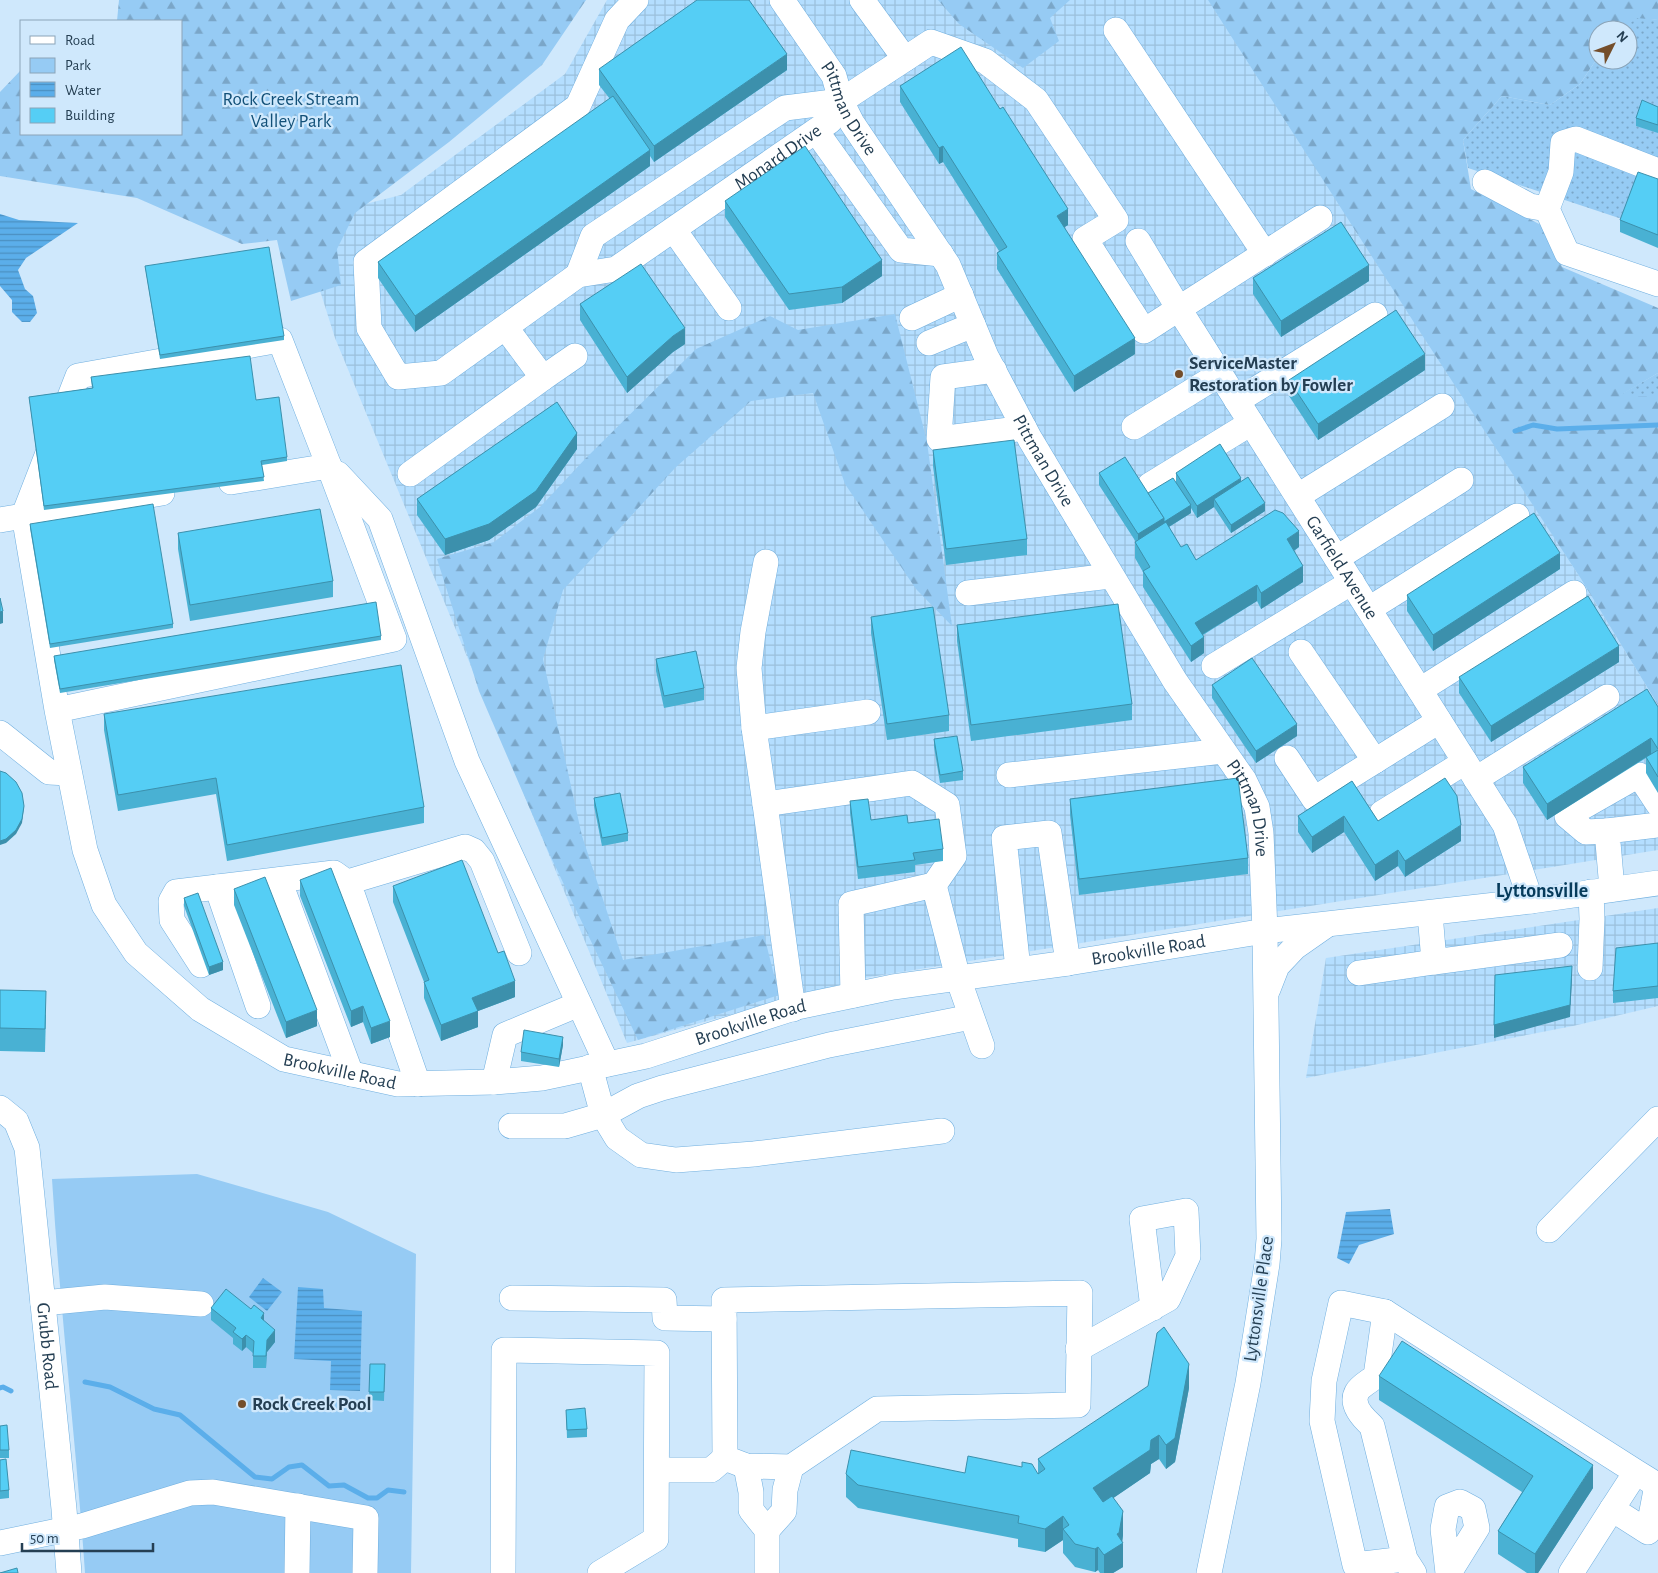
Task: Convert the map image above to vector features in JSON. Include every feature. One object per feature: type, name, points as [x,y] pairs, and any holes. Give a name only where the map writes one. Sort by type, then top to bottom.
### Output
[{"type":"street","name":"Monard Drive","points":[[636,0],[617,20],[578,106],[366,262],[369,328],[398,377],[441,373],[578,276],[616,269],[830,121],[841,101]]},
{"type":"street","name":"Pittman Drive","points":[[782,0],[834,76],[841,101],[852,123],[948,265],[986,356],[1024,428],[1110,576],[1174,682],[1244,780],[1257,807],[1261,833],[1265,932]]},
{"type":"street","points":[[862,0],[905,59]]},
{"type":"street","points":[[1116,30],[1265,254]]},
{"type":"street","points":[[841,101],[931,42],[985,61],[1036,100],[1116,220],[1085,239],[1144,331],[1320,218]]},
{"type":"street","name":"Monard Drive","points":[[578,276],[593,236],[769,118],[785,108],[841,101]]},
{"type":"street","points":[[816,131],[901,250],[941,254]]},
{"type":"street","points":[[1658,171],[1576,139],[1562,143],[1562,172],[1547,209],[1567,253],[1658,284]]},
{"type":"street","points":[[1485,182],[1530,206],[1547,209]]},
{"type":"street","points":[[674,230],[729,308]]},
{"type":"street","name":"Garfield Avenue","points":[[1138,241],[1505,825],[1531,901]]},
{"type":"street","points":[[912,318],[961,295]]},
{"type":"street","points":[[1237,401],[1375,315]]},
{"type":"street","points":[[929,343],[973,325]]},
{"type":"street","points":[[506,328],[543,378]]},
{"type":"street","points":[[24,515],[78,376],[280,340],[330,466],[394,639],[57,710]]},
{"type":"street","points":[[410,474],[575,356]]},
{"type":"street","points":[[994,370],[944,377],[939,439],[1024,428]]},
{"type":"street","points":[[1134,427],[1220,374]]},
{"type":"street","points":[[1298,496],[1442,406]]},
{"type":"street","points":[[1150,485],[1251,423]]},
{"type":"street","points":[[211,485],[330,466]]},
{"type":"street","points":[[330,466],[380,519],[467,761],[579,1004],[598,1066],[603,1115],[617,1138],[641,1155],[676,1160],[754,1154],[942,1131]]},
{"type":"street","points":[[1336,558],[1461,480]]},
{"type":"street","points":[[0,520],[182,490]]},
{"type":"street","name":"Brookville Road","points":[[24,515],[50,610],[57,710],[69,772],[85,850],[104,905],[136,953],[200,1009],[284,1059],[398,1084],[494,1082],[542,1078],[646,1056],[793,1008],[853,995],[1265,932],[1531,901],[1658,883]]},
{"type":"street","points":[[1369,609],[1517,516]]},
{"type":"street","points":[[766,562],[753,632],[749,668],[754,728],[793,1008]]},
{"type":"street","points":[[968,593],[1110,576]]},
{"type":"street","points":[[1214,666],[1352,582]]},
{"type":"street","points":[[1420,690],[1574,593]]},
{"type":"street","points":[[1301,652],[1375,761]]},
{"type":"street","points":[[1382,813],[1470,770],[1607,697]]},
{"type":"street","points":[[754,728],[868,712]]},
{"type":"street","points":[[1287,758],[1314,799],[1439,721]]},
{"type":"street","points":[[0,734],[49,772],[69,772]]},
{"type":"street","points":[[1009,775],[1223,750]]},
{"type":"street","points":[[1658,804],[1639,774],[1567,816],[1586,832],[1658,825]]},
{"type":"street","points":[[765,804],[912,783],[947,805],[954,856],[934,886],[851,904],[853,995]]},
{"type":"street","points":[[1590,968],[1592,919],[1602,891],[1608,831]]},
{"type":"street","points":[[1018,969],[1004,838],[1049,833],[1068,962]]},
{"type":"street","points":[[348,882],[465,848],[474,851],[482,861],[519,953]]},
{"type":"street","points":[[201,965],[172,920],[172,901],[176,892],[334,873],[348,882],[418,1084]]},
{"type":"street","points":[[279,880],[351,1074]]},
{"type":"street","points":[[934,886],[958,978],[982,1046]]},
{"type":"street","points":[[217,887],[258,1006]]},
{"type":"street","points":[[1430,913],[1434,962]]},
{"type":"street","points":[[1266,994],[1277,966],[1295,946],[1328,924]]},
{"type":"street","name":"Lyttonsville Place","points":[[1209,1573],[1248,1383],[1270,1239],[1268,1211],[1265,932]]},
{"type":"street","points":[[1359,974],[1560,945]]},
{"type":"street","points":[[494,1082],[505,1035],[579,1004]]},
{"type":"street","points":[[511,1126],[565,1126],[603,1115],[638,1096],[662,1088],[830,1045],[972,1017]]},
{"type":"street","name":"Grubb Road","points":[[8,1114],[27,1148],[69,1573]]},
{"type":"street","points":[[1549,1230],[1658,1120]]},
{"type":"street","points":[[658,1470],[711,1470],[735,1462],[791,1467],[877,1409],[1078,1405],[1080,1293],[724,1300],[735,1462],[751,1492],[751,1510],[767,1530],[767,1573]]},
{"type":"street","points":[[43,1303],[105,1297],[201,1304]]},
{"type":"street","points":[[512,1298],[664,1300],[665,1318],[724,1319]]},
{"type":"street","points":[[1385,1312],[1376,1376],[1357,1391],[1355,1402],[1361,1416],[1372,1426],[1409,1566],[1355,1565],[1322,1420],[1324,1381],[1341,1303],[1385,1312],[1657,1485],[1648,1532],[1612,1509]]},
{"type":"street","points":[[1078,1348],[1153,1308]]},
{"type":"street","points":[[503,1573],[504,1350],[657,1353],[658,1470],[656,1539],[600,1573]]},
{"type":"street","points":[[767,1530],[784,1511],[785,1490],[791,1467]]},
{"type":"street","points":[[1571,1573],[1636,1472]]},
{"type":"street","points":[[0,1543],[82,1526],[190,1493],[213,1492],[265,1499],[366,1518],[365,1573]]},
{"type":"street","points":[[297,1573],[298,1506]]},
{"type":"shaded area","points":[[607,0],[1209,0],[1581,579],[1658,705],[1658,850],[864,978],[627,1043],[335,338],[298,221],[401,195],[565,74]]},
{"type":"shaded area","points":[[1658,908],[1658,1006],[1573,1026],[1306,1078],[1326,958]]},
{"type":"green space","name":"Rock Creek Stream Valley Park","points":[[119,0],[586,0],[542,65],[449,142],[355,213],[337,249],[341,285],[291,301],[277,240],[242,244],[137,198],[0,176],[0,92],[20,71],[20,135],[182,135],[182,20],[117,20]]},
{"type":"green space","points":[[938,0],[1070,0],[1050,18],[1059,41],[1023,68],[959,24]]},
{"type":"green space","points":[[1208,0],[1658,0],[1658,20],[1637,18],[1634,20],[1588,20],[1589,70],[1580,84],[1550,105],[1502,96],[1463,140],[1471,189],[1545,227],[1562,267],[1658,308],[1658,373],[1619,396],[1658,396],[1658,705],[1581,579],[1422,335]]},
{"type":"green space","points":[[1637,17],[1658,20],[1658,187],[1622,219],[1468,168],[1463,140],[1502,96],[1550,105],[1580,84],[1589,70],[1638,70],[1638,20],[1633,20]]},
{"type":"green space","points":[[895,314],[927,442],[952,626],[916,589],[845,484],[813,393],[751,401],[676,467],[563,590],[543,659],[582,836],[623,960],[764,935],[779,995],[638,1040],[549,853],[479,691],[437,559],[494,542],[540,507],[586,458],[696,349],[770,316],[798,330]]},
{"type":"green space","points":[[1658,373],[1658,396],[1618,396]]},
{"type":"green space","name":"Rock Creek Pool","points":[[197,1174],[328,1212],[416,1254],[411,1573],[85,1573],[52,1179]]},
{"type":"water","points":[[0,214],[19,220],[78,223],[26,258],[18,270],[25,289],[33,296],[37,313],[30,322],[22,322],[12,312],[12,300],[0,286]]},
{"type":"water","points":[[1390,1209],[1394,1234],[1359,1245],[1349,1264],[1337,1258],[1346,1212]]},
{"type":"water","points":[[263,1278],[282,1292],[267,1311],[249,1297]]},
{"type":"water","points":[[298,1287],[323,1289],[324,1308],[362,1311],[360,1391],[330,1390],[331,1361],[294,1359]]},
{"type":"building","points":[[697,0],[749,0],[787,54],[654,146],[599,69]]},
{"type":"building","points":[[961,47],[1000,109],[1003,107],[1068,209],[1057,216],[1135,338],[1074,376],[997,253],[1007,247],[943,146],[939,148],[900,86]]},
{"type":"building","points":[[613,96],[650,150],[415,316],[378,262]]},
{"type":"building","points":[[1642,100],[1658,107],[1658,125],[1636,118]]},
{"type":"building","points":[[805,146],[882,260],[842,287],[789,294],[725,201]]},
{"type":"building","points":[[1638,172],[1658,179],[1658,235],[1620,220]]},
{"type":"building","points":[[1341,222],[1369,265],[1281,321],[1253,278]]},
{"type":"building","points":[[269,247],[284,336],[160,355],[145,266]]},
{"type":"building","points":[[641,264],[685,328],[673,336],[627,377],[580,304]]},
{"type":"building","points":[[1396,310],[1425,354],[1318,424],[1289,380]]},
{"type":"building","points":[[250,356],[256,400],[279,397],[287,457],[261,461],[264,477],[44,506],[29,397],[93,388],[91,377]]},
{"type":"building","points":[[557,402],[577,433],[536,491],[489,524],[445,539],[417,499]]},
{"type":"building","points":[[1014,440],[1027,539],[946,549],[933,450]]},
{"type":"building","points":[[1220,444],[1241,478],[1197,506],[1176,473]]},
{"type":"building","points":[[1125,457],[1164,518],[1138,534],[1099,473]]},
{"type":"building","points":[[1248,477],[1265,503],[1231,525],[1214,499]]},
{"type":"building","points":[[1173,478],[1191,505],[1164,522],[1164,518],[1148,493]]},
{"type":"building","points":[[153,504],[173,624],[50,644],[30,524]]},
{"type":"building","points":[[320,509],[333,581],[190,605],[178,533]]},
{"type":"building","points":[[1275,510],[1283,513],[1299,531],[1287,539],[1303,566],[1261,593],[1257,585],[1195,623],[1204,637],[1191,646],[1143,571],[1150,567],[1135,542],[1166,522],[1181,547],[1187,544],[1196,560]]},
{"type":"building","points":[[1534,513],[1560,553],[1433,635],[1407,595]]},
{"type":"building","points":[[1588,596],[1619,646],[1491,726],[1459,677]]},
{"type":"building","points":[[0,598],[3,611],[0,612]]},
{"type":"building","points":[[376,602],[381,636],[60,689],[54,656]]},
{"type":"building","points":[[1118,604],[1132,704],[971,725],[957,625]]},
{"type":"building","points":[[933,607],[949,715],[887,724],[871,617]]},
{"type":"building","points":[[696,651],[704,688],[664,696],[656,659]]},
{"type":"building","points":[[1252,658],[1297,724],[1256,751],[1212,685]]},
{"type":"building","points":[[401,665],[424,807],[227,845],[216,778],[118,795],[104,714]]},
{"type":"building","points":[[1647,689],[1658,707],[1658,749],[1651,738],[1547,804],[1523,767]]},
{"type":"building","points":[[957,736],[963,771],[940,775],[934,739]]},
{"type":"building","points":[[1658,750],[1658,777],[1646,757]]},
{"type":"building","points":[[0,771],[6,773],[16,782],[22,793],[24,806],[22,819],[16,830],[6,839],[0,841]]},
{"type":"building","points":[[1238,778],[1248,858],[1079,879],[1070,799]]},
{"type":"building","points":[[1445,778],[1457,796],[1461,825],[1405,861],[1398,850],[1375,865],[1344,816],[1312,837],[1298,816],[1352,781],[1378,821]]},
{"type":"building","points":[[620,793],[628,833],[602,838],[594,798]]},
{"type":"building","points":[[868,799],[871,820],[907,815],[908,823],[939,819],[943,849],[913,853],[915,860],[858,867],[850,801]]},
{"type":"building","points":[[462,860],[498,953],[504,951],[515,981],[472,998],[478,1011],[441,1025],[424,982],[429,980],[393,886]]},
{"type":"building","points":[[331,868],[390,1021],[371,1028],[363,1006],[351,1011],[300,880]]},
{"type":"building","points":[[265,877],[317,1010],[286,1022],[234,889]]},
{"type":"building","points":[[198,893],[223,962],[209,967],[184,898]]},
{"type":"building","points":[[1658,943],[1658,986],[1613,991],[1616,948]]},
{"type":"building","points":[[1572,966],[1570,1005],[1494,1025],[1495,975]]},
{"type":"building","points":[[0,990],[46,991],[45,1029],[0,1028]]},
{"type":"building","points":[[524,1030],[563,1037],[559,1059],[521,1052]]},
{"type":"building","points":[[226,1289],[251,1309],[254,1305],[264,1313],[261,1318],[275,1330],[267,1340],[266,1356],[253,1356],[254,1341],[246,1335],[242,1339],[233,1332],[236,1328],[211,1308]]},
{"type":"building","points":[[1164,1327],[1189,1364],[1175,1438],[1166,1445],[1159,1435],[1151,1440],[1150,1450],[1093,1488],[1103,1502],[1112,1496],[1123,1511],[1119,1533],[1117,1534],[1123,1543],[1104,1555],[1098,1547],[1095,1549],[1075,1544],[1063,1529],[1069,1525],[1063,1516],[1045,1529],[1018,1523],[1019,1516],[858,1485],[846,1474],[851,1450],[965,1473],[968,1456],[1022,1467],[1022,1462],[1032,1464],[1038,1474],[1045,1469],[1038,1459],[1148,1386],[1157,1333]]},
{"type":"building","points":[[1402,1341],[1593,1465],[1535,1554],[1498,1531],[1533,1476],[1379,1376]]},
{"type":"building","points":[[370,1364],[385,1364],[384,1392],[369,1392]]},
{"type":"building","points":[[585,1408],[587,1429],[567,1430],[566,1410]]},
{"type":"building","points":[[7,1425],[9,1450],[0,1450],[0,1426]]},
{"type":"building","points":[[6,1459],[9,1490],[0,1491],[0,1460]]},
{"type":"building","points":[[17,1568],[18,1573],[0,1573]]},
{"type":"waterway","points":[[1515,431],[1533,425],[1557,429],[1658,425]]},
{"type":"waterway","points":[[85,1382],[110,1387],[154,1409],[180,1415],[255,1477],[272,1479],[289,1467],[302,1465],[329,1486],[344,1485],[368,1498],[377,1498],[388,1490],[404,1492]]},
{"type":"waterway","points":[[0,1388],[3,1387],[11,1391]]},
{"type":"place","name":"ServiceMaster Restoration by Fowler","points":[[1179,374]]},
{"type":"place","name":"Rock Creek Pool","points":[[242,1404]]},
{"type":"district","name":"Lyttonsville","points":[[1542,891]]}]
